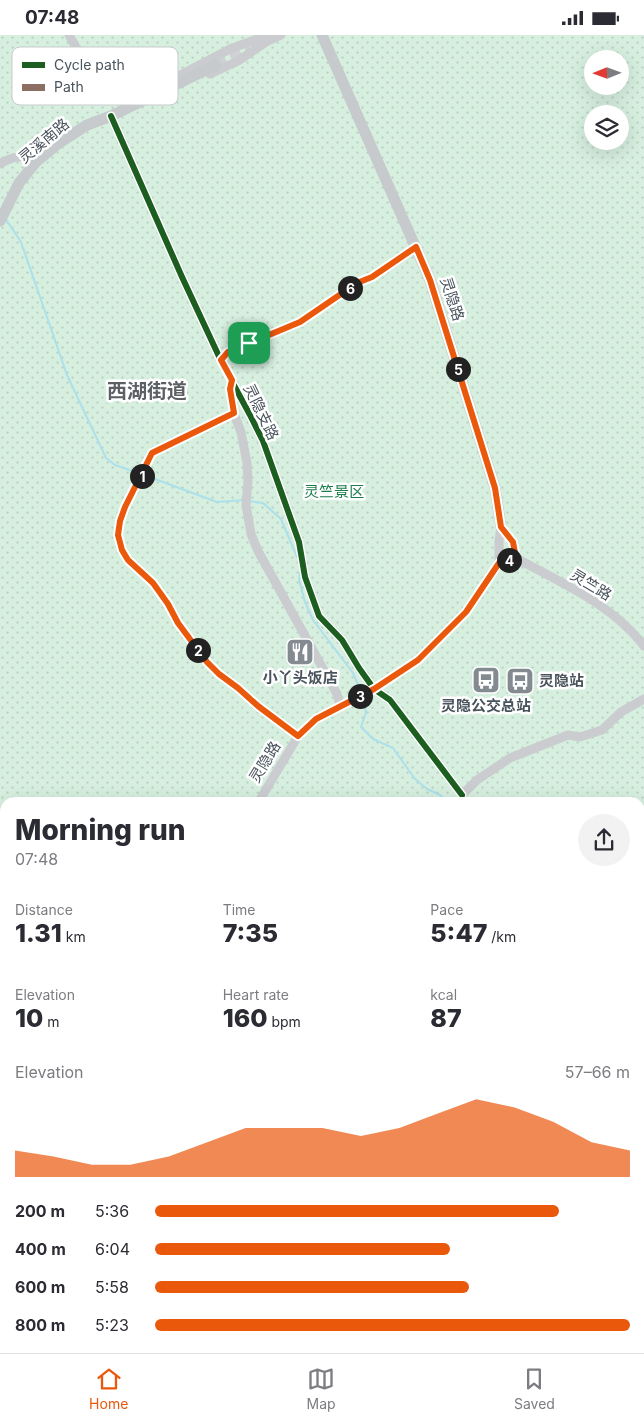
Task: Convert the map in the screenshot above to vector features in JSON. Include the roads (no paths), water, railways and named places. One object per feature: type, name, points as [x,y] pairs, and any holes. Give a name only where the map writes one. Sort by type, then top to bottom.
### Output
[{"type":"main road","name":"灵隐路","points":[[322,35],[430,280],[495,488],[501,527]]},
{"type":"main road","name":"灵溪南路","points":[[178,83],[216,65]]},
{"type":"main road","name":"灵溪南路","points":[[0,221],[19,183],[36,162],[74,133],[134,105]]},
{"type":"street","points":[[69,35],[76,47]]},
{"type":"street","points":[[178,76],[230,49],[268,35]]},
{"type":"street","points":[[178,90],[238,61],[266,42],[281,35]]},
{"type":"street","points":[[111,116],[127,105]]},
{"type":"street","points":[[111,116],[136,110],[146,105]]},
{"type":"street","name":"灵隐支路","points":[[111,116],[221,360],[250,415],[272,465],[299,542],[305,577],[320,616],[342,640],[372,690],[390,700],[460,797]]},
{"type":"street","points":[[0,164],[13,157],[28,157],[36,162]]},
{"type":"street","points":[[221,360],[228,352],[300,322],[357,283],[372,277],[416,247]]},
{"type":"street","points":[[232,380],[230,389],[234,413],[241,432],[247,463],[246,500],[251,534],[258,551],[337,693],[340,706]]},
{"type":"street","points":[[234,413],[152,453],[120,521],[118,535],[122,550],[128,560],[153,583],[168,604],[178,623],[213,668],[258,706],[298,736]]},
{"type":"street","points":[[501,527],[513,542],[516,558],[499,563],[501,527]]},
{"type":"street","name":"灵竺路","points":[[516,558],[598,603],[632,631],[644,646]]},
{"type":"street","name":"灵隐路","points":[[262,797],[298,736],[316,719],[372,690],[418,660],[466,612],[499,563]]},
{"type":"street","points":[[463,797],[477,780],[510,758],[568,735],[580,737],[602,730],[621,712],[644,699]]},
{"type":"waterway","points":[[5,218],[21,242],[67,375],[106,458],[115,465],[139,473]]},
{"type":"waterway","points":[[144,475],[217,502],[244,500]]},
{"type":"waterway","points":[[248,501],[263,503],[281,519],[297,557]]},
{"type":"waterway","points":[[300,569],[299,580],[305,602],[313,620],[353,673],[361,692]]},
{"type":"waterway","points":[[363,698],[366,712],[361,727],[373,739],[393,748],[415,779],[427,789],[442,797]]},
{"type":"tunnel","points":[[216,65],[251,50]]},
{"type":"place","name":"小丫头饭店","points":[[300,652]]},
{"type":"place","name":"灵隐公交总站","points":[[486,680]]},
{"type":"place","name":"灵隐站","points":[[520,681]]},
{"type":"district","name":"西湖街道","points":[[147,391]]},
{"type":"park label","name":"灵竺景区","points":[[334,492]]}]
